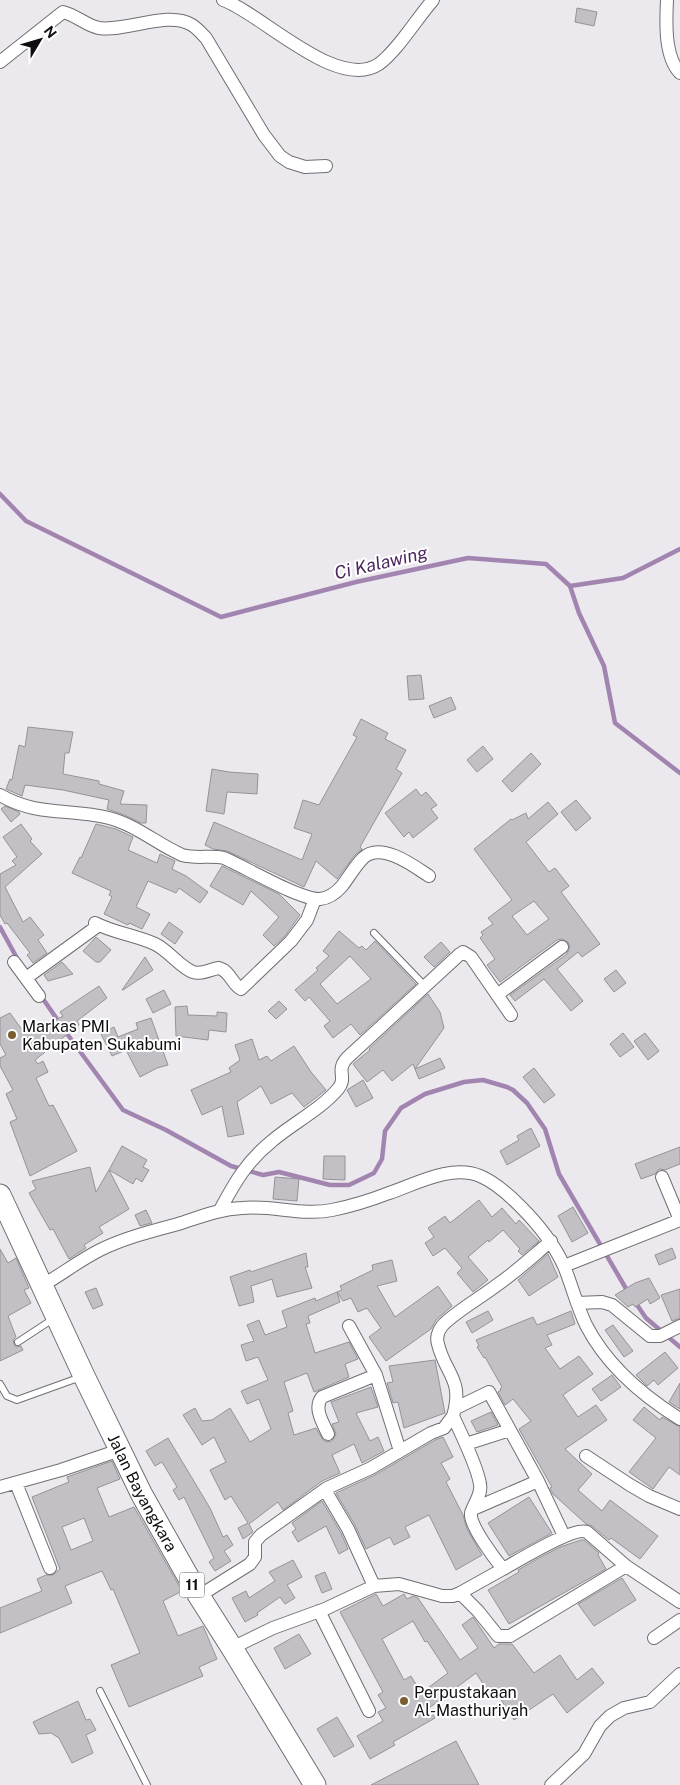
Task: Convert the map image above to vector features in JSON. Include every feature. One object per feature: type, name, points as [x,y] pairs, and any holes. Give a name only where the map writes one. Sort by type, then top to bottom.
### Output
[{"type":"highway","name":"11","points":[[0,1195],[84,1376]]},
{"type":"highway","name":"Jalan Bayangkara","points":[[84,1376],[146,1502],[199,1596],[315,1785]]},
{"type":"street","points":[[223,0],[240,8],[311,54],[340,66],[357,69],[372,67],[381,62],[433,0]]},
{"type":"street","points":[[667,0],[667,35],[671,57],[680,73]]},
{"type":"street","points":[[0,62],[63,12],[96,28],[112,29],[163,20],[183,21],[193,26],[206,38],[264,135],[280,156],[305,167],[326,166]]},
{"type":"street","points":[[0,795],[23,806],[32,808],[52,812],[97,815],[120,821],[136,828],[182,855],[224,858],[298,894],[315,899],[327,898],[336,893],[363,859],[374,853],[388,853],[410,863],[429,876]]},
{"type":"street","points":[[26,978],[97,924],[156,944],[195,973],[219,968],[223,969],[241,989],[291,941],[307,920],[315,899]]},
{"type":"street","points":[[497,995],[562,948]]},
{"type":"street","points":[[220,1210],[249,1162],[274,1139],[332,1096],[343,1082],[341,1070],[344,1061],[463,952],[471,957],[511,1015]]},
{"type":"street","points":[[14,962],[40,996]]},
{"type":"street","points":[[43,1285],[88,1256],[109,1246],[220,1210],[247,1207],[296,1212],[319,1212],[356,1204],[425,1180],[467,1172],[484,1178],[502,1190],[551,1241],[564,1266],[587,1327],[612,1361],[643,1392],[680,1419]]},
{"type":"street","points":[[564,1266],[680,1220],[662,1177]]},
{"type":"street","points":[[504,1569],[496,1561],[472,1522],[471,1514],[480,1487],[454,1412],[456,1390],[454,1378],[437,1341],[439,1331],[448,1321],[500,1284],[551,1241]]},
{"type":"street","points":[[577,1303],[606,1302],[650,1336],[660,1336],[680,1326]]},
{"type":"street","points":[[349,1326],[376,1375],[400,1451]]},
{"type":"street","points":[[328,1434],[318,1408],[319,1400],[322,1397],[376,1375]]},
{"type":"street","points":[[199,1596],[250,1564],[254,1557],[255,1542],[261,1535],[325,1490],[336,1483],[371,1468],[431,1433],[444,1428],[454,1412],[490,1392],[538,1481],[564,1536]]},
{"type":"street","points":[[466,1444],[510,1430]]},
{"type":"street","points":[[0,1487],[120,1450]]},
{"type":"street","points":[[586,1456],[630,1486],[680,1509]]},
{"type":"street","points":[[473,1508],[538,1481]]},
{"type":"street","points":[[16,1483],[50,1568]]},
{"type":"street","points":[[325,1490],[348,1529],[374,1586]]},
{"type":"street","points":[[232,1648],[273,1628],[319,1611],[374,1586],[399,1584],[442,1596],[453,1596],[564,1536],[579,1530],[587,1532],[626,1566],[680,1602]]},
{"type":"street","points":[[460,1593],[478,1611],[498,1636],[510,1636],[626,1566]]},
{"type":"street","points":[[319,1611],[369,1710]]},
{"type":"street","points":[[654,1638],[680,1620]]},
{"type":"street","points":[[551,1785],[584,1754],[600,1726],[610,1716],[624,1708],[650,1702],[680,1674]]},
{"type":"lane","points":[[374,933],[425,986]]},
{"type":"lane","points":[[18,1342],[57,1316]]},
{"type":"lane","points":[[0,1384],[8,1396],[17,1400],[84,1376]]},
{"type":"lane","points":[[100,1691],[147,1785]]},
{"type":"building","points":[[577,8],[597,12],[594,26],[575,22]]},
{"type":"building","points":[[421,675],[424,699],[409,700],[407,676]]},
{"type":"building","points":[[451,697],[456,709],[434,718],[429,706]]},
{"type":"building","points":[[361,719],[388,733],[385,739],[406,750],[396,769],[402,773],[360,847],[362,849],[354,856],[337,879],[316,861],[304,887],[227,851],[213,849],[205,845],[214,822],[302,860],[312,834],[294,828],[303,800],[319,805],[357,737],[353,735]]},
{"type":"building","points":[[28,727],[73,732],[69,753],[65,753],[63,774],[99,781],[99,784],[124,791],[120,804],[147,805],[146,823],[141,823],[107,809],[109,800],[63,790],[25,785],[22,796],[6,789],[10,779],[12,780],[19,745],[25,747]]},
{"type":"building","points":[[483,746],[493,759],[477,772],[467,760]]},
{"type":"building","points":[[531,753],[541,764],[512,792],[502,781]]},
{"type":"building","points":[[212,769],[258,774],[257,794],[227,792],[224,814],[206,811]]},
{"type":"building","points":[[416,789],[421,796],[426,792],[437,805],[431,809],[438,818],[413,838],[409,832],[404,837],[385,813]]},
{"type":"building","points":[[576,800],[591,818],[576,831],[561,812]]},
{"type":"building","points":[[548,802],[558,814],[526,842],[549,872],[555,868],[569,886],[561,892],[600,944],[582,957],[578,952],[557,969],[583,1001],[571,1011],[544,979],[515,1001],[510,995],[567,954],[570,947],[568,942],[562,939],[557,940],[500,982],[487,965],[495,959],[480,938],[483,935],[481,932],[493,924],[488,918],[512,900],[474,849],[511,819],[526,813],[528,819]],"holes":[[[534,901],[549,919],[527,935],[512,916]]]},
{"type":"building","points":[[5,806],[20,814],[11,822],[1,809]]},
{"type":"building","points":[[21,824],[32,839],[30,841],[42,854],[5,887],[23,922],[30,917],[44,935],[38,940],[47,953],[33,963],[27,955],[30,953],[7,923],[5,924],[0,915],[0,874],[16,865],[12,861],[17,857],[3,837]]},
{"type":"building","points":[[96,824],[116,829],[133,837],[128,850],[157,863],[160,854],[175,861],[172,869],[186,876],[208,892],[200,903],[179,888],[176,893],[148,881],[136,907],[150,914],[142,929],[104,914],[112,897],[109,895],[111,891],[72,873]]},
{"type":"building","points":[[222,866],[279,894],[300,915],[285,936],[274,946],[263,935],[279,917],[251,891],[243,905],[210,886]]},
{"type":"building","points":[[169,922],[183,932],[175,944],[161,934]]},
{"type":"building","points":[[339,931],[359,948],[362,946],[366,950],[375,941],[416,984],[360,1035],[351,1024],[333,1038],[324,1026],[330,1021],[309,997],[305,1001],[295,990],[318,970],[316,968],[329,956],[323,951]],"holes":[[[350,956],[371,979],[337,1004],[320,984]]]},
{"type":"building","points":[[96,937],[111,950],[100,962],[96,962],[83,951]]},
{"type":"building","points":[[441,942],[450,952],[434,967],[424,957]]},
{"type":"building","points":[[145,957],[153,970],[122,990]]},
{"type":"building","points":[[62,962],[73,974],[48,981],[44,975]]},
{"type":"building","points":[[616,970],[626,983],[614,992],[604,979]]},
{"type":"building","points":[[99,986],[107,998],[77,1021],[79,1025],[35,1060],[38,1064],[43,1061],[48,1072],[36,1078],[49,1106],[53,1105],[77,1151],[30,1176],[10,1122],[17,1119],[6,1094],[13,1090],[0,1066],[0,1058],[6,1055],[0,1044],[0,1018],[10,1013],[25,1034],[33,1028],[35,1031],[63,1016],[60,1012]]},
{"type":"building","points":[[164,990],[171,1004],[153,1013],[146,999]]},
{"type":"building","points":[[428,994],[440,1012],[444,1028],[415,1069],[413,1064],[392,1081],[383,1070],[367,1082],[353,1064]]},
{"type":"building","points":[[279,1001],[287,1009],[276,1019],[268,1011]]},
{"type":"building","points":[[187,1006],[188,1015],[217,1016],[217,1012],[227,1013],[226,1032],[209,1030],[208,1040],[176,1036],[175,1007]]},
{"type":"building","points":[[151,1018],[168,1065],[157,1068],[140,1077],[126,1050],[112,1056],[101,1034],[114,1027],[118,1037],[138,1029],[136,1023]]},
{"type":"building","points":[[623,1033],[634,1047],[620,1057],[610,1044]]},
{"type":"building","points":[[645,1033],[659,1051],[648,1060],[634,1041]]},
{"type":"building","points":[[252,1039],[259,1060],[267,1056],[271,1061],[294,1046],[311,1072],[326,1090],[304,1107],[292,1093],[271,1104],[261,1086],[237,1102],[244,1134],[228,1137],[222,1106],[202,1115],[191,1090],[231,1072],[229,1068],[240,1060],[235,1045]]},
{"type":"building","points":[[440,1058],[445,1068],[419,1079],[415,1069]]},
{"type":"building","points":[[534,1068],[555,1095],[544,1103],[523,1077]]},
{"type":"building","points":[[363,1080],[373,1098],[356,1107],[347,1090]]},
{"type":"building","points":[[531,1128],[540,1146],[507,1165],[500,1151],[519,1140],[517,1136]]},
{"type":"building","points":[[122,1146],[147,1160],[143,1167],[149,1170],[142,1182],[136,1178],[133,1184],[109,1170]]},
{"type":"building","points":[[680,1147],[680,1164],[665,1170],[659,1169],[655,1174],[641,1179],[635,1164]]},
{"type":"building","points":[[324,1156],[345,1156],[345,1180],[323,1179]]},
{"type":"building","points":[[90,1167],[96,1192],[109,1170],[129,1209],[99,1227],[103,1233],[84,1245],[86,1248],[69,1259],[53,1229],[50,1230],[29,1193],[36,1189],[32,1181]]},
{"type":"building","points":[[275,1177],[299,1179],[297,1201],[273,1199]]},
{"type":"building","points":[[479,1200],[492,1217],[502,1208],[516,1224],[519,1220],[539,1241],[522,1255],[518,1251],[520,1249],[503,1230],[489,1242],[488,1240],[468,1257],[488,1280],[473,1292],[457,1273],[462,1268],[445,1248],[433,1256],[425,1243],[434,1237],[428,1228],[445,1216],[450,1223]]},
{"type":"building","points":[[573,1207],[588,1233],[572,1242],[558,1216]]},
{"type":"building","points":[[146,1210],[152,1223],[140,1226],[135,1215]]},
{"type":"building","points":[[672,1248],[676,1258],[659,1265],[655,1255]]},
{"type":"building","points":[[0,1249],[8,1263],[16,1258],[29,1288],[24,1290],[31,1303],[8,1316],[16,1337],[13,1340],[14,1344],[16,1347],[21,1346],[23,1350],[0,1361]]},
{"type":"building","points":[[306,1253],[308,1267],[305,1267],[312,1288],[277,1297],[272,1279],[251,1286],[254,1302],[239,1306],[230,1277],[250,1270],[251,1272]]},
{"type":"building","points":[[548,1254],[558,1277],[529,1296],[518,1280]]},
{"type":"building","points":[[392,1260],[397,1281],[377,1286],[395,1317],[438,1286],[452,1306],[436,1320],[431,1329],[386,1361],[369,1337],[381,1328],[367,1308],[358,1312],[351,1298],[343,1301],[337,1292],[342,1290],[340,1286],[373,1270],[372,1265]]},
{"type":"building","points":[[649,1278],[660,1298],[650,1304],[648,1299],[635,1307],[633,1304],[628,1307],[615,1295],[635,1283]]},
{"type":"building","points":[[96,1288],[103,1305],[93,1309],[85,1292]]},
{"type":"building","points":[[680,1289],[680,1318],[672,1321],[661,1295]]},
{"type":"building","points":[[337,1292],[340,1302],[308,1316],[310,1323],[306,1324],[315,1353],[349,1342],[358,1359],[345,1364],[349,1377],[314,1392],[307,1373],[284,1382],[293,1411],[288,1413],[294,1435],[316,1428],[323,1440],[327,1442],[332,1441],[336,1434],[332,1424],[339,1422],[331,1402],[371,1387],[378,1407],[356,1413],[370,1441],[378,1437],[384,1451],[362,1463],[354,1444],[332,1455],[340,1473],[322,1481],[283,1510],[278,1502],[249,1524],[253,1532],[243,1539],[238,1528],[248,1523],[231,1496],[225,1500],[210,1470],[226,1462],[214,1437],[202,1445],[183,1415],[195,1408],[202,1421],[212,1420],[230,1408],[250,1442],[271,1429],[259,1399],[247,1404],[241,1391],[268,1380],[258,1357],[246,1361],[241,1345],[254,1341],[247,1325],[259,1320],[265,1335],[287,1327],[282,1311],[315,1298],[316,1301]]},
{"type":"building","points":[[488,1311],[493,1320],[472,1333],[466,1322]]},
{"type":"building","points":[[571,1311],[575,1324],[547,1335],[552,1345],[545,1348],[560,1369],[579,1356],[593,1374],[563,1395],[578,1417],[596,1405],[607,1420],[565,1449],[592,1474],[578,1490],[602,1511],[610,1500],[658,1536],[640,1559],[611,1538],[609,1540],[592,1526],[586,1524],[553,1494],[550,1488],[552,1487],[519,1429],[531,1421],[513,1399],[505,1405],[498,1392],[502,1387],[477,1347],[479,1346],[476,1340],[533,1317],[537,1325]]},
{"type":"building","points":[[613,1325],[633,1351],[624,1357],[605,1330]]},
{"type":"building","points":[[665,1352],[678,1368],[658,1385],[654,1380],[647,1386],[636,1375]]},
{"type":"building","points":[[435,1360],[445,1413],[404,1428],[398,1402],[393,1403],[387,1383],[393,1382],[389,1366]]},
{"type":"building","points":[[612,1375],[621,1387],[601,1401],[592,1389]]},
{"type":"building","points":[[680,1383],[680,1409],[669,1402]]},
{"type":"building","points":[[644,1407],[660,1420],[662,1417],[680,1427],[680,1475],[669,1467],[653,1489],[629,1472],[656,1438],[633,1420]]},
{"type":"building","points":[[491,1412],[498,1425],[477,1432],[471,1421]]},
{"type":"building","points":[[443,1437],[453,1457],[441,1463],[450,1479],[446,1482],[463,1515],[467,1529],[482,1555],[456,1570],[429,1515],[405,1527],[410,1537],[394,1545],[390,1537],[366,1549],[355,1525],[336,1493],[375,1475]]},
{"type":"building","points":[[168,1438],[210,1508],[223,1537],[227,1535],[233,1545],[224,1551],[231,1561],[215,1571],[209,1562],[214,1558],[184,1497],[179,1500],[173,1490],[177,1487],[162,1462],[155,1466],[146,1451]]},
{"type":"building","points":[[112,1461],[120,1479],[97,1488],[109,1517],[134,1507],[182,1591],[163,1601],[178,1636],[203,1626],[217,1659],[199,1667],[203,1676],[129,1707],[111,1665],[140,1653],[113,1589],[111,1590],[102,1571],[65,1586],[72,1603],[0,1633],[0,1608],[42,1591],[37,1579],[46,1575],[53,1575],[60,1569],[32,1497],[69,1482],[67,1477]],"holes":[[[84,1518],[93,1541],[71,1550],[62,1527]]]},
{"type":"building","points":[[529,1497],[552,1533],[509,1556],[488,1523]]},
{"type":"building","points":[[322,1501],[348,1549],[339,1554],[326,1526],[298,1542],[292,1532],[296,1529],[292,1523]]},
{"type":"building","points":[[584,1540],[599,1553],[598,1555],[606,1569],[509,1624],[488,1590],[537,1559],[560,1547]]},
{"type":"building","points":[[293,1560],[302,1577],[287,1585],[295,1598],[285,1604],[280,1597],[257,1613],[258,1615],[245,1622],[232,1598],[246,1591],[249,1598],[275,1581],[269,1572]]},
{"type":"building","points":[[325,1572],[332,1589],[322,1593],[315,1576]]},
{"type":"building","points":[[622,1578],[636,1600],[594,1626],[578,1604]]},
{"type":"building","points":[[376,1594],[383,1606],[404,1594],[407,1599],[413,1596],[418,1598],[460,1660],[478,1648],[462,1625],[473,1617],[494,1648],[499,1644],[512,1644],[534,1673],[560,1655],[577,1680],[592,1668],[604,1683],[567,1713],[553,1694],[514,1720],[498,1695],[493,1699],[476,1673],[429,1708],[435,1718],[393,1742],[395,1745],[370,1759],[357,1736],[383,1721],[378,1712],[386,1708],[378,1695],[383,1692],[340,1612]],"holes":[[[413,1621],[425,1642],[427,1641],[448,1673],[421,1693],[411,1676],[404,1680],[382,1639]]]},
{"type":"building","points":[[299,1634],[311,1654],[285,1669],[274,1648]]},
{"type":"building","points":[[78,1701],[86,1720],[90,1719],[96,1730],[86,1735],[93,1753],[72,1763],[59,1738],[51,1733],[39,1734],[33,1722]]},
{"type":"building","points":[[337,1717],[354,1746],[334,1757],[317,1729]]},
{"type":"building","points":[[456,1741],[479,1785],[371,1785]]},
{"type":"waterway","name":"Ci Kalawing","points":[[0,494],[26,521],[221,617],[356,582],[468,558],[546,564],[570,586],[579,613],[604,666],[615,723],[680,773]]},
{"type":"waterway","points":[[570,586],[623,578],[680,549]]},
{"type":"waterway","points":[[0,927],[18,960]]},
{"type":"waterway","points":[[41,996],[59,1022]]},
{"type":"waterway","points":[[65,1031],[123,1110],[166,1130],[231,1166],[263,1175],[279,1172],[330,1185],[349,1185],[374,1173],[382,1159],[385,1131],[401,1108],[425,1094],[464,1082],[483,1080],[507,1087],[527,1103],[545,1129],[559,1174],[628,1292]]},
{"type":"waterway","points":[[635,1302],[646,1318],[680,1347]]},
{"type":"place","name":"Markas PMI Kabupaten Sukabumi","points":[[12,1035]]},
{"type":"place","name":"Perpustakaan Al-Masthuriyah","points":[[404,1701]]}]
